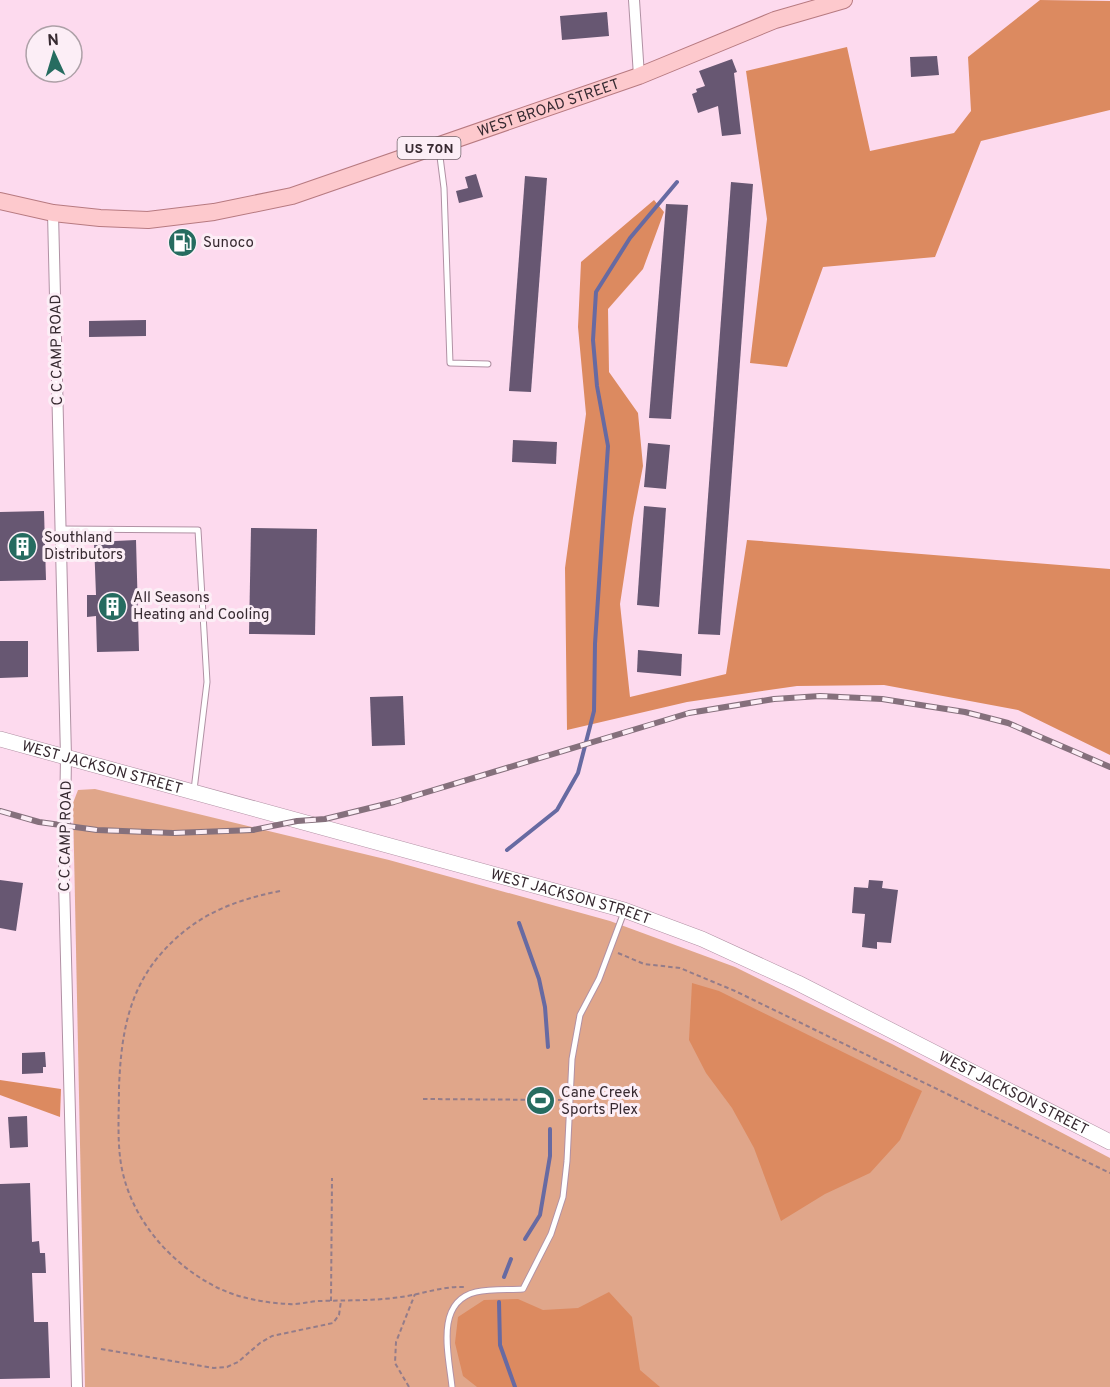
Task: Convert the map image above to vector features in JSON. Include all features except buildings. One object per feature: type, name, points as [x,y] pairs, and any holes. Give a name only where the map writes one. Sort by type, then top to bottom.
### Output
[{"type":"main road","name":"WEST BROAD STREET","points":[[0,201],[53,213],[148,220],[214,212],[292,196],[639,76],[775,20],[844,0]]},
{"type":"street","points":[[634,0],[639,76]]},
{"type":"street","name":"C C CAMP ROAD","points":[[53,213],[66,757],[64,881],[77,1387]]},
{"type":"street","name":"WEST JACKSON STREET","points":[[0,739],[624,910],[702,939],[798,983],[1110,1142]]},
{"type":"lane","points":[[438,144],[444,188],[450,363],[488,364]]},
{"type":"lane","points":[[61,529],[198,530],[207,682],[194,792]]},
{"type":"lane","points":[[452,1387],[447,1322],[457,1302],[475,1292],[523,1289],[551,1234],[563,1197],[572,1059],[580,1016],[599,979],[624,910]]},
{"type":"path","points":[[280,891],[236,902],[200,918],[170,944],[147,973],[132,1001],[123,1038],[118,1123],[121,1164],[125,1182],[145,1223],[171,1256],[202,1279],[240,1296],[291,1305],[331,1301],[372,1301],[466,1287]]},
{"type":"path","points":[[616,952],[644,964],[680,968],[735,991],[1110,1173]]},
{"type":"path","points":[[423,1099],[566,1100]]},
{"type":"path","points":[[331,1301],[332,1178]]},
{"type":"path","points":[[409,1387],[395,1363],[396,1342],[415,1294]]},
{"type":"path","points":[[101,1349],[214,1368],[227,1367],[272,1336],[333,1323],[339,1315],[341,1301]]},
{"type":"shaded area","points":[[1040,0],[1110,1],[1110,110],[981,141],[935,257],[823,267],[787,367],[750,363],[767,219],[746,71],[847,47],[870,151],[954,133],[971,111],[968,57]]},
{"type":"shaded area","points":[[654,200],[664,212],[643,269],[608,309],[609,372],[638,413],[643,466],[620,604],[630,697],[726,674],[747,540],[1110,569],[1110,755],[1018,710],[884,685],[797,686],[687,702],[567,730],[565,568],[586,414],[578,327],[581,262]]},
{"type":"shaded area","name":"Cane Creek Sports Plex","points":[[95,789],[389,860],[610,921],[735,967],[892,1044],[1110,1158],[1110,1387],[85,1387],[73,803],[78,790]]},
{"type":"shaded area","points":[[692,983],[719,991],[922,1091],[900,1140],[870,1173],[825,1194],[781,1221],[754,1148],[732,1108],[706,1073],[689,1040]]},
{"type":"shaded area","points":[[0,1080],[61,1089],[60,1117],[0,1095]]},
{"type":"shaded area","points":[[609,1292],[632,1317],[640,1370],[660,1387],[477,1387],[463,1376],[455,1343],[458,1317],[484,1300],[518,1299],[543,1310],[578,1308]]},
{"type":"waterway","points":[[507,850],[557,810],[578,773],[594,711],[595,644],[608,446],[597,386],[593,340],[596,292],[630,238],[677,182]]},
{"type":"waterway","points":[[519,923],[539,979],[545,1007],[548,1047]]},
{"type":"waterway","points":[[525,1239],[540,1215],[550,1156],[550,1129]]},
{"type":"waterway","points":[[504,1277],[511,1259]]},
{"type":"waterway","points":[[499,1302],[500,1345],[515,1387]]},
{"type":"railway","points":[[0,811],[39,822],[97,830],[173,833],[253,830],[297,821],[325,819],[394,802],[689,713],[774,699],[820,696],[882,699],[965,712],[1008,723],[1110,767]]},
{"type":"place","name":"Sunoco","points":[[182,242]]},
{"type":"place","name":"Southland Distributors","points":[[23,546]]},
{"type":"place","name":"All Seasons Heating and Cooling","points":[[112,606]]},
{"type":"place","name":"Cane Creek Sports Plex","points":[[540,1101]]}]
